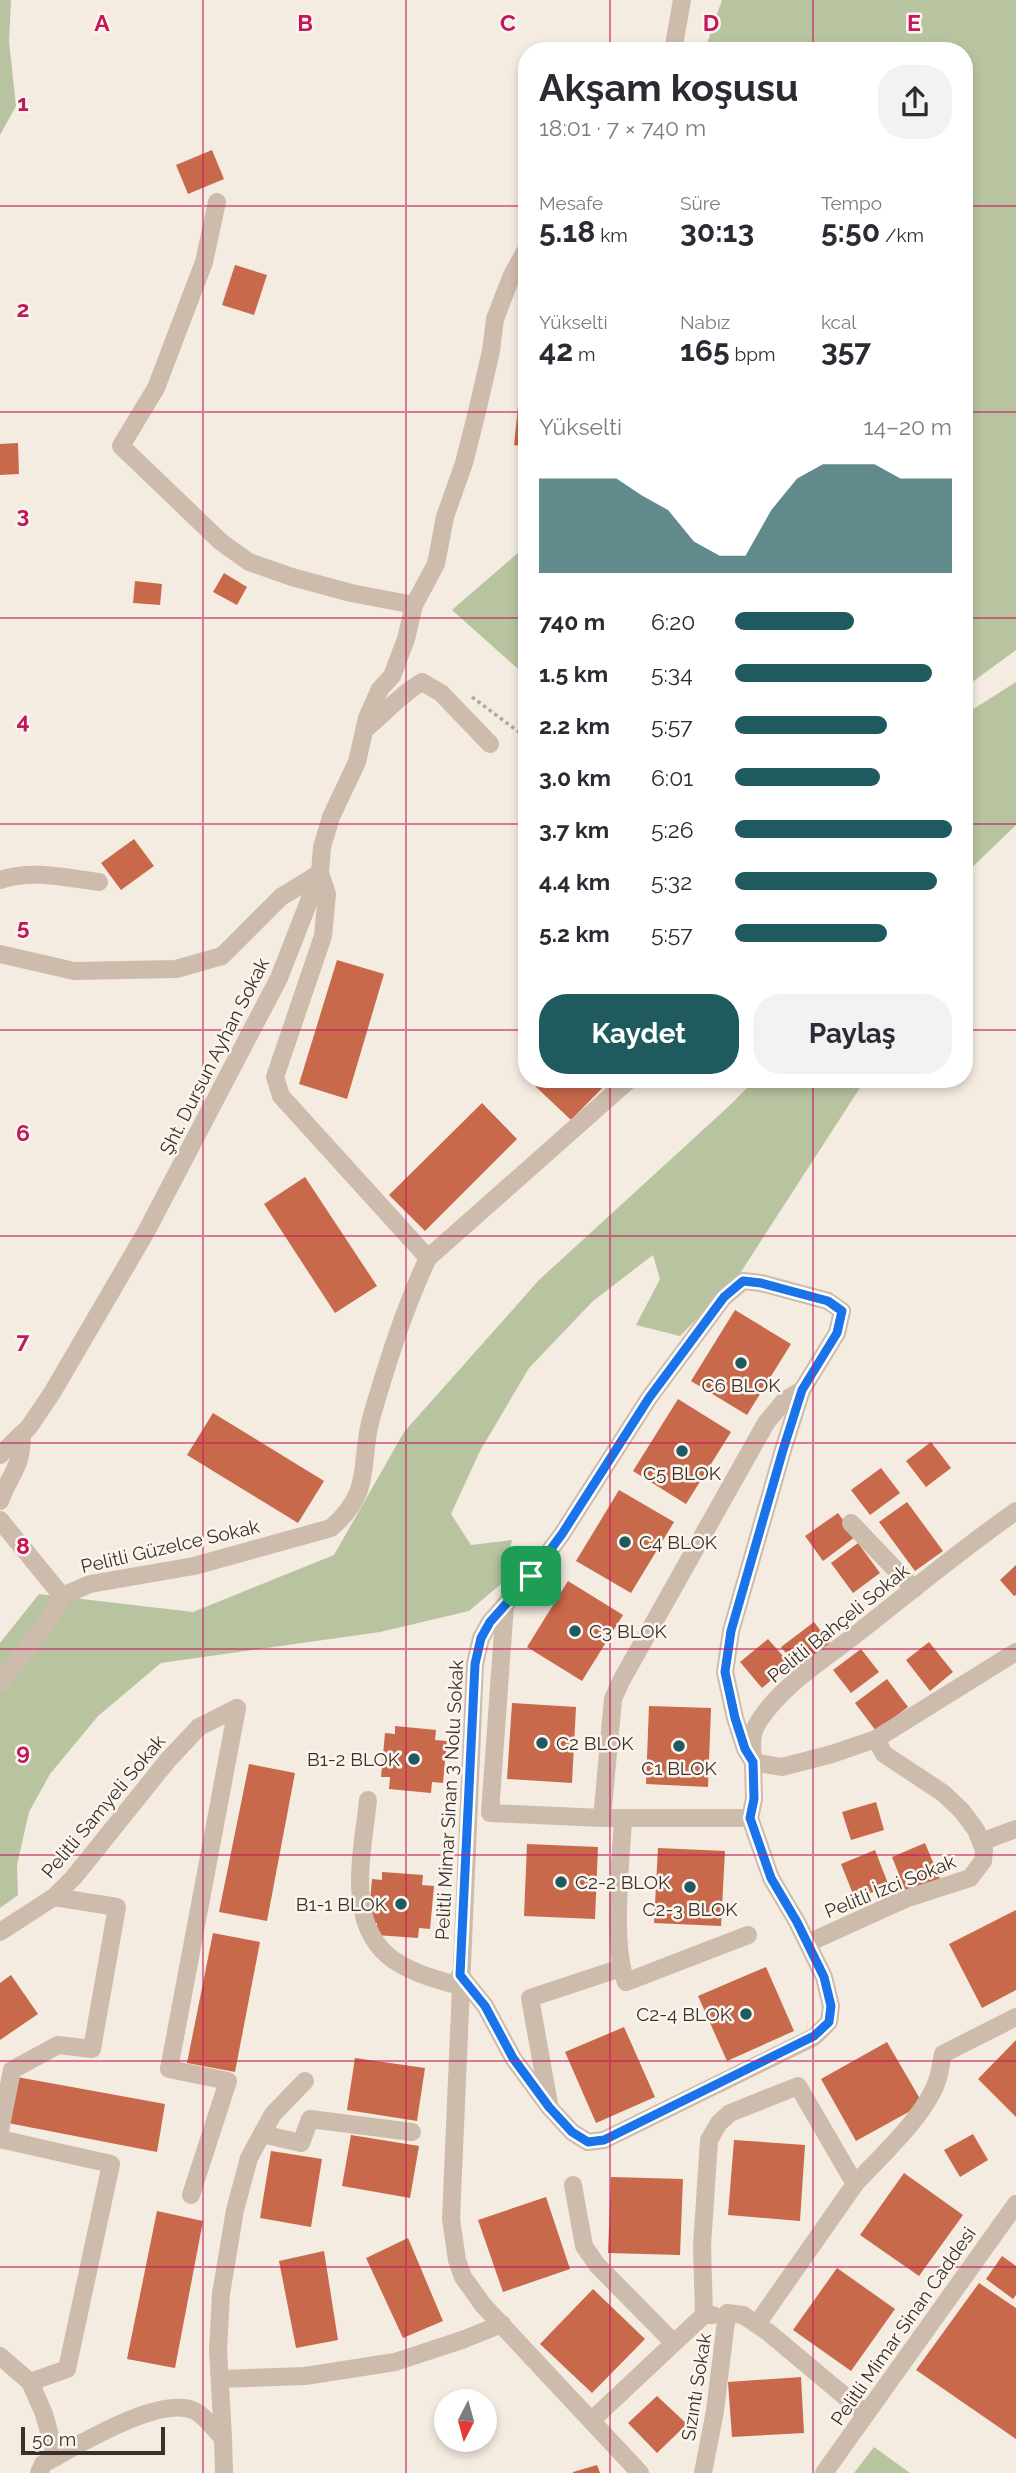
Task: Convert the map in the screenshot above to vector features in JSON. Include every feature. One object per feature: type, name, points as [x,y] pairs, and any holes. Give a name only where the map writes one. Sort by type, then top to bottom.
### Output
[{"type":"street","points":[[675,42],[682,0]]},
{"type":"street","points":[[217,202],[204,262],[156,388],[121,446],[221,542],[249,562],[292,578],[414,605]]},
{"type":"street","name":"Şht. Dursun Ayhan Sokak","points":[[0,1455],[22,1434],[52,1393],[146,1232],[279,978],[320,873],[322,847],[331,817],[357,762],[367,718],[380,689],[392,676],[406,639],[414,605],[436,564],[445,517],[464,463],[476,416],[491,351],[495,319],[518,264]]},
{"type":"street","points":[[364,730],[380,718],[396,700],[422,682],[441,693],[490,744]]},
{"type":"street","points":[[0,954],[74,971],[176,969],[222,956],[281,897],[320,873],[327,894],[323,936],[275,1077],[281,1096],[428,1258]]},
{"type":"street","points":[[0,880],[14,875],[27,875],[99,882]]},
{"type":"street","name":"Pelitli Güzelce Sokak","points":[[62,1597],[90,1584],[194,1566],[331,1528],[347,1515],[358,1495],[365,1471],[370,1419],[408,1301],[428,1258],[620,1088]]},
{"type":"street","name":"Pelitli Mimar Sinan 3 Nolu Sokak","points":[[639,2473],[483,2305],[463,2277],[457,2260],[451,2219],[475,1664],[481,1638],[562,1534],[649,1398],[724,1297],[743,1281],[761,1283],[828,1301],[842,1311],[837,1333],[802,1390],[731,1631],[725,1672],[735,1718],[745,1749],[753,1762],[754,1799],[750,1818]]},
{"type":"street","points":[[601,1818],[612,1699],[766,1423],[785,1401],[802,1390]]},
{"type":"street","name":"Şht. Dursun Ayhan Sokak","points":[[0,1501],[18,1467],[22,1454],[22,1434]]},
{"type":"street","name":"Pelitli Bahçeli Sokak","points":[[753,1762],[751,1742],[754,1729],[774,1702],[809,1671],[1016,1511]]},
{"type":"street","points":[[0,1520],[62,1597],[47,1622],[0,1682]]},
{"type":"street","points":[[851,1523],[914,1589]]},
{"type":"street","points":[[368,1800],[359,1888],[364,1916],[375,1940],[394,1960],[428,1977],[460,1980],[485,2006],[513,2058],[549,2107],[572,2132],[588,2142],[604,2140],[814,2036],[829,2022],[831,2006],[824,1977],[771,1878],[750,1818],[601,1818],[490,1813],[505,1604]]},
{"type":"street","points":[[753,1762],[782,1767],[876,1739],[1016,1652]]},
{"type":"street","name":"Pelitli Samyeli Sokak","points":[[0,1931],[54,1897],[74,1877],[168,1760],[199,1727],[237,1708],[169,2069],[229,2081],[191,2195]]},
{"type":"street","points":[[876,1739],[884,1754],[943,1793],[962,1811],[981,1842],[1016,1829]]},
{"type":"street","points":[[623,1818],[618,1924],[621,1968],[626,1982],[748,1935]]},
{"type":"street","name":"Pelitli İzci Sokak","points":[[808,1943],[905,1899],[970,1878],[983,1861],[984,1850],[981,1842]]},
{"type":"street","points":[[0,2131],[12,2070],[58,2045],[92,2049],[117,1908],[54,1897]]},
{"type":"street","points":[[549,2107],[530,1998],[621,1968]]},
{"type":"street","points":[[757,2325],[855,2184],[902,2133],[926,2102],[937,2082],[943,2054],[1016,2017]]},
{"type":"street","points":[[224,2473],[218,2350],[221,2294],[235,2210],[249,2158],[262,2134],[273,2114],[305,2081]]},
{"type":"street","points":[[704,2315],[702,2246],[709,2140],[719,2123],[730,2113],[798,2086],[855,2184]]},
{"type":"street","points":[[262,2134],[301,2143],[310,2119],[412,2132]]},
{"type":"street","points":[[0,2139],[111,2164],[67,2369],[30,2382]]},
{"type":"street","points":[[573,2185],[584,2246],[597,2265],[674,2343]]},
{"type":"street","name":"Pelitli Mimar Sinan Caddesi","points":[[824,2473],[1016,2204]]},
{"type":"street","points":[[592,2420],[704,2315],[727,2313]]},
{"type":"street","name":"Sızıntı Sokak","points":[[703,2473],[715,2411],[727,2313],[743,2315],[757,2325],[866,2414]]},
{"type":"street","points":[[220,2379],[305,2375],[395,2362],[502,2324]]},
{"type":"street","points":[[0,2356],[30,2382],[44,2414],[55,2457]]},
{"type":"street","points":[[39,2473],[43,2464],[101,2432],[152,2412],[176,2406],[197,2411],[223,2438]]},
{"type":"green space","points":[[0,0],[11,0],[9,41],[16,106],[0,135]]},
{"type":"green space","points":[[722,0],[1016,0],[1016,650],[973,681],[973,42],[707,42]]},
{"type":"green space","points":[[518,553],[518,669],[452,610]]},
{"type":"green space","points":[[1016,682],[1016,825],[973,866],[973,709]]},
{"type":"green space","points":[[747,1088],[860,1088],[737,1278],[680,1336],[636,1325],[660,1279],[653,1255],[593,1301],[529,1368],[480,1451],[451,1514],[471,1545],[512,1540],[501,1584],[469,1611],[380,1632],[161,1663],[98,1716],[50,1774],[29,1812],[17,1865],[18,1895],[0,1908],[0,1643],[39,1594],[193,1612],[334,1555],[404,1432],[539,1280]]},
{"type":"green space","points":[[874,2447],[910,2473],[854,2473]]},
{"type":"building","points":[[212,150],[224,179],[188,194],[176,165]]},
{"type":"building","points":[[235,265],[267,275],[254,315],[222,305]]},
{"type":"building","points":[[518,407],[518,446],[514,445]]},
{"type":"building","points":[[18,443],[19,474],[0,475],[0,444]]},
{"type":"building","points":[[224,573],[247,587],[237,605],[213,592]]},
{"type":"building","points":[[135,581],[162,584],[160,605],[133,603]]},
{"type":"building","points":[[134,839],[154,866],[121,890],[101,863]]},
{"type":"building","points":[[337,960],[384,974],[347,1099],[299,1084]]},
{"type":"building","points":[[537,1088],[602,1088],[571,1120]]},
{"type":"building","points":[[482,1103],[517,1139],[425,1231],[389,1195]]},
{"type":"building","points":[[305,1177],[377,1286],[335,1313],[264,1204]]},
{"type":"building","name":"C6 BLOK","points":[[735,1310],[791,1344],[747,1415],[691,1381]]},
{"type":"building","name":"C5 BLOK","points":[[678,1399],[731,1432],[686,1504],[633,1471]]},
{"type":"building","points":[[213,1413],[324,1481],[298,1523],[187,1455]]},
{"type":"building","points":[[931,1442],[951,1468],[926,1487],[906,1461]]},
{"type":"building","points":[[881,1468],[900,1493],[870,1515],[851,1490]]},
{"type":"building","name":"C4 BLOK","points":[[619,1490],[674,1522],[631,1593],[576,1561]]},
{"type":"building","points":[[907,1502],[943,1551],[915,1571],[879,1522]]},
{"type":"building","points":[[838,1513],[855,1537],[823,1561],[805,1536]]},
{"type":"building","points":[[858,1543],[880,1573],[853,1593],[831,1563]]},
{"type":"building","points":[[1016,1565],[1016,1595],[1014,1596],[1000,1580]]},
{"type":"building","name":"C3 BLOK","points":[[568,1581],[623,1615],[582,1681],[527,1647]]},
{"type":"building","points":[[814,1622],[830,1643],[798,1668],[781,1647]]},
{"type":"building","points":[[768,1639],[790,1664],[762,1688],[740,1662]]},
{"type":"building","points":[[929,1642],[953,1672],[930,1691],[906,1660]]},
{"type":"building","points":[[861,1649],[879,1672],[851,1693],[833,1670]]},
{"type":"building","points":[[887,1679],[908,1707],[876,1731],[855,1703]]},
{"type":"building","name":"C2 BLOK","points":[[512,1703],[576,1707],[572,1783],[507,1779]]},
{"type":"building","name":"C1 BLOK","points":[[649,1706],[711,1708],[708,1787],[646,1784]]},
{"type":"building","name":"B1-2 BLOK","points":[[395,1726],[436,1730],[435,1740],[447,1741],[443,1783],[432,1782],[431,1793],[389,1789],[390,1777],[381,1777],[385,1733],[395,1734]]},
{"type":"building","points":[[249,1764],[295,1773],[267,1921],[219,1912]]},
{"type":"building","points":[[876,1802],[884,1830],[851,1840],[842,1812]]},
{"type":"building","points":[[925,1843],[940,1879],[906,1892],[892,1857]]},
{"type":"building","name":"C2-2 BLOK","points":[[527,1844],[598,1847],[595,1919],[524,1916]]},
{"type":"building","name":"C2-3 BLOK","points":[[658,1848],[725,1851],[721,1926],[654,1923]]},
{"type":"building","points":[[875,1850],[889,1886],[855,1899],[841,1864]]},
{"type":"building","name":"B1-1 BLOK","points":[[382,1872],[423,1875],[422,1885],[434,1886],[430,1929],[419,1928],[418,1938],[376,1935],[377,1923],[368,1923],[372,1879],[382,1880]]},
{"type":"building","points":[[1016,1910],[1016,1990],[982,2008],[949,1944]]},
{"type":"building","points":[[213,1933],[260,1942],[235,2072],[187,2063]]},
{"type":"building","name":"C2-4 BLOK","points":[[766,1967],[794,2031],[727,2061],[698,1996]]},
{"type":"building","points":[[11,1975],[38,2014],[0,2040],[0,1983]]},
{"type":"building","points":[[624,2027],[655,2097],[596,2123],[565,2052]]},
{"type":"building","points":[[1016,2040],[1016,2117],[978,2079]]},
{"type":"building","points":[[887,2042],[923,2104],[856,2141],[821,2079]]},
{"type":"building","points":[[355,2058],[425,2068],[417,2121],[347,2110]]},
{"type":"building","points":[[17,2077],[165,2104],[157,2152],[8,2123]]},
{"type":"building","points":[[973,2134],[988,2160],[960,2177],[944,2150]]},
{"type":"building","points":[[351,2135],[419,2146],[410,2198],[342,2186]]},
{"type":"building","points":[[734,2140],[805,2145],[800,2221],[728,2215]]},
{"type":"building","points":[[271,2151],[322,2159],[311,2227],[260,2218]]},
{"type":"building","points":[[904,2173],[963,2215],[919,2276],[860,2235]]},
{"type":"building","points":[[611,2177],[683,2179],[680,2255],[608,2253]]},
{"type":"building","points":[[546,2197],[570,2269],[503,2292],[478,2220]]},
{"type":"building","points":[[157,2211],[203,2221],[175,2368],[127,2359]]},
{"type":"building","points":[[408,2238],[443,2321],[403,2338],[366,2258]]},
{"type":"building","points":[[324,2251],[338,2340],[296,2348],[279,2261]]},
{"type":"building","points":[[1002,2256],[1016,2266],[1016,2295],[1013,2299],[986,2279]]},
{"type":"building","points":[[837,2268],[895,2309],[851,2371],[793,2330]]},
{"type":"building","points":[[979,2283],[1016,2308],[1016,2439],[916,2370]]},
{"type":"building","points":[[593,2289],[645,2339],[592,2393],[540,2344]]},
{"type":"building","points":[[801,2377],[804,2433],[732,2437],[728,2382]]},
{"type":"building","points":[[657,2396],[687,2424],[657,2453],[628,2423]]},
{"type":"building","points":[[597,2465],[600,2473],[573,2473],[573,2472]]},
{"type":"place","name":"C6 BLOK","points":[[741,1363]]},
{"type":"place","name":"C5 BLOK","points":[[682,1451]]},
{"type":"place","name":"C4 BLOK","points":[[625,1542]]},
{"type":"place","name":"C3 BLOK","points":[[575,1631]]},
{"type":"place","name":"C2 BLOK","points":[[542,1743]]},
{"type":"place","name":"C1 BLOK","points":[[679,1746]]},
{"type":"place","name":"B1-2 BLOK","points":[[414,1759]]},
{"type":"place","name":"C2-2 BLOK","points":[[561,1882]]},
{"type":"place","name":"C2-3 BLOK","points":[[690,1887]]},
{"type":"place","name":"B1-1 BLOK","points":[[401,1904]]},
{"type":"place","name":"C2-4 BLOK","points":[[746,2014]]},
{"type":"route","points":[[743,1281],[761,1283],[828,1301],[842,1311],[837,1333],[802,1390],[731,1631],[725,1672],[735,1718],[745,1749],[753,1762],[754,1799],[750,1818],[759,1849],[771,1878],[797,1922],[824,1977],[831,2006],[829,2022],[814,2036],[604,2140],[588,2142],[572,2132],[549,2107],[513,2058],[485,2006],[460,1975],[475,1664],[481,1638],[490,1622],[531,1576],[562,1534],[649,1398],[724,1297],[743,1281]]}]
